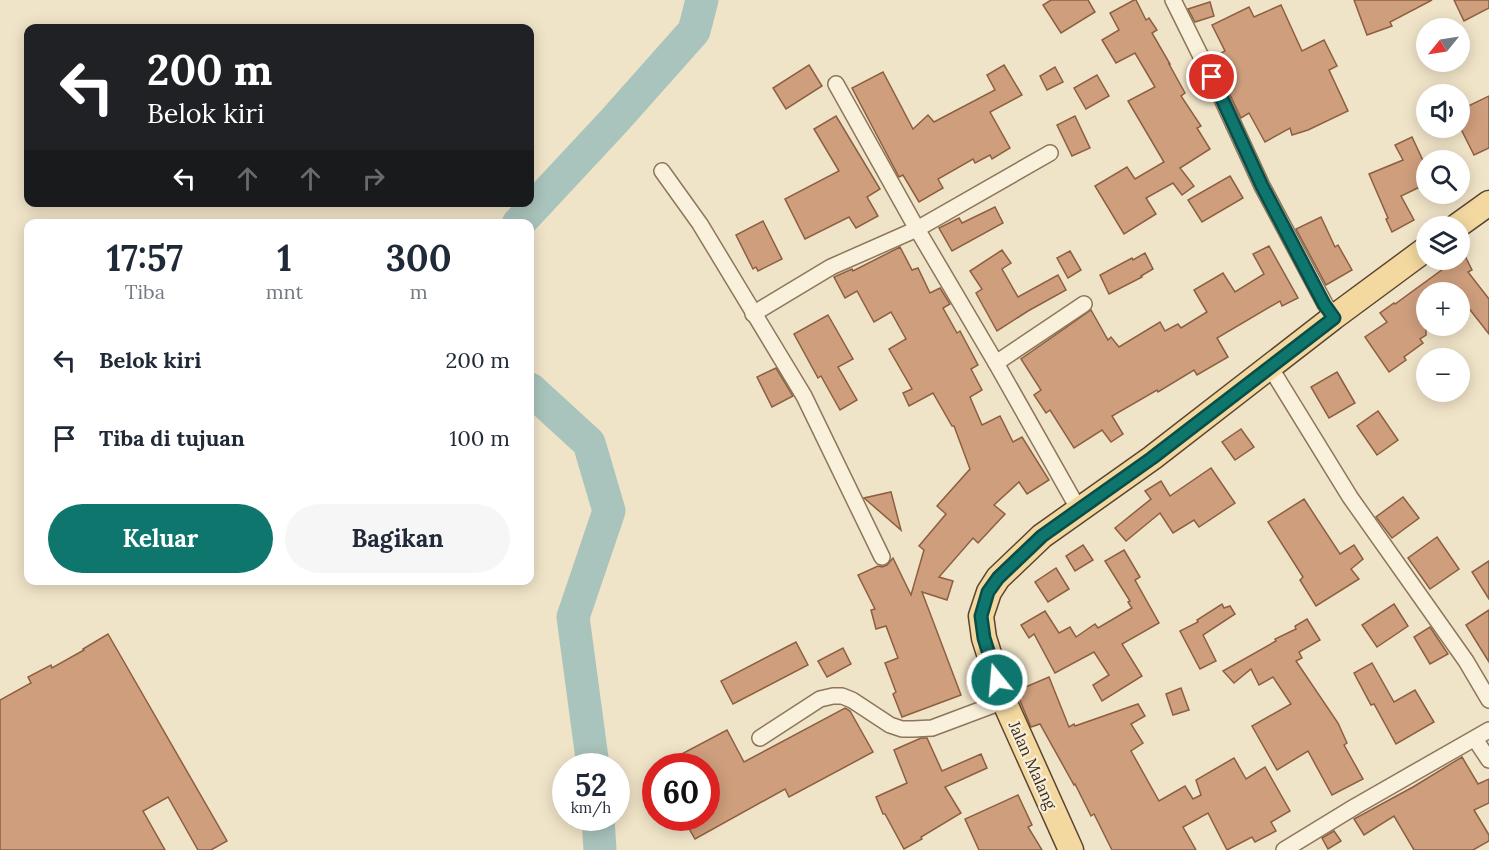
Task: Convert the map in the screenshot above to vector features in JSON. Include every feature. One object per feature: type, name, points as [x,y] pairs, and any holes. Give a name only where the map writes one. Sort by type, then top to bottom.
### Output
[{"type":"main road","points":[[1470,217],[1489,203]]},
{"type":"main road","name":"Jalan Malang","points":[[1071,850],[1004,701],[984,638],[981,616],[988,592],[998,578],[1042,536],[1152,458],[1416,256]]},
{"type":"street","points":[[1173,0],[1262,186],[1324,304],[1334,318]]},
{"type":"street","points":[[836,84],[1079,510]]},
{"type":"street","points":[[753,314],[831,267],[917,229],[1050,153]]},
{"type":"street","points":[[662,171],[700,224],[804,396],[882,557]]},
{"type":"street","points":[[996,363],[1084,304]]},
{"type":"street","points":[[1270,367],[1350,497],[1466,661],[1489,699]]},
{"type":"street","points":[[760,738],[820,699],[833,696],[842,696],[852,700],[890,725],[902,729],[932,728],[1004,701]]},
{"type":"street","points":[[1284,850],[1489,730]]},
{"type":"street","points":[[1475,738],[1489,760]]},
{"type":"building","points":[[1051,0],[1088,0],[1095,12],[1061,33],[1043,5]]},
{"type":"building","points":[[1134,0],[1146,20],[1149,18],[1157,30],[1152,33],[1185,93],[1181,96],[1201,126],[1197,128],[1210,149],[1180,168],[1194,186],[1182,195],[1173,183],[1146,198],[1156,214],[1124,234],[1095,186],[1127,167],[1135,179],[1164,162],[1128,101],[1155,87],[1135,53],[1116,63],[1102,40],[1119,30],[1110,13]]},
{"type":"building","points":[[1354,0],[1432,0],[1390,22],[1392,26],[1367,35]]},
{"type":"building","points":[[1454,0],[1489,0],[1489,8],[1470,18],[1463,18]]},
{"type":"building","points":[[1210,2],[1214,16],[1195,22],[1188,9]]},
{"type":"building","points":[[1281,5],[1302,51],[1324,40],[1337,66],[1329,70],[1348,111],[1292,135],[1290,128],[1265,142],[1249,113],[1241,118],[1224,82],[1226,81],[1213,57],[1225,51],[1212,25],[1249,7],[1254,17]]},
{"type":"building","points":[[809,65],[822,86],[786,109],[773,88]]},
{"type":"building","points":[[1004,65],[1022,95],[990,112],[1010,148],[992,159],[990,155],[975,163],[973,159],[938,179],[943,188],[919,202],[903,175],[899,177],[852,88],[883,72],[913,129],[928,115],[934,122],[995,90],[987,75]]},
{"type":"building","points":[[1055,67],[1063,82],[1047,90],[1040,76]]},
{"type":"building","points":[[1097,75],[1109,96],[1086,109],[1074,88]]},
{"type":"building","points":[[1489,96],[1489,148],[1474,155],[1466,138],[1470,138],[1470,105]]},
{"type":"building","points":[[836,116],[880,189],[867,197],[878,216],[856,228],[849,217],[805,239],[785,199],[839,171],[814,129]]},
{"type":"building","points":[[1075,116],[1090,148],[1072,156],[1057,125]]},
{"type":"building","points":[[1412,137],[1418,150],[1416,150],[1416,189],[1401,196],[1414,220],[1392,232],[1369,174],[1403,160],[1395,145]]},
{"type":"building","points":[[1230,176],[1243,198],[1202,222],[1188,200]]},
{"type":"building","points":[[995,207],[1003,223],[952,251],[939,228],[959,218],[962,223]]},
{"type":"building","points":[[1321,217],[1335,247],[1338,245],[1352,270],[1326,285],[1296,229]]},
{"type":"building","points":[[763,221],[782,259],[758,271],[756,267],[753,269],[736,235]]},
{"type":"building","points":[[1269,246],[1298,298],[1282,306],[1280,301],[1217,338],[1228,357],[1197,375],[1194,370],[1112,416],[1123,434],[1111,442],[1102,430],[1074,448],[1050,410],[1046,413],[1034,395],[1041,390],[1021,359],[1091,310],[1108,340],[1111,337],[1119,347],[1160,322],[1165,331],[1178,324],[1181,328],[1207,312],[1194,290],[1223,273],[1235,292],[1264,274],[1253,254]]},
{"type":"building","points":[[900,247],[912,270],[918,268],[930,293],[940,288],[950,304],[943,308],[957,333],[960,331],[978,365],[971,369],[982,390],[970,397],[982,425],[1000,416],[1013,442],[1022,437],[1049,480],[1027,494],[1019,482],[994,505],[1005,514],[978,543],[973,538],[939,577],[953,581],[947,600],[922,592],[961,695],[902,717],[885,663],[898,658],[886,626],[876,629],[871,610],[875,609],[858,575],[878,566],[887,565],[893,558],[911,595],[924,550],[919,546],[946,514],[937,506],[970,469],[954,426],[933,393],[909,406],[903,393],[912,389],[889,349],[906,339],[891,312],[874,322],[857,291],[845,298],[834,277],[852,269],[853,271]]},
{"type":"building","points":[[1002,250],[1011,263],[1002,269],[1018,297],[1058,275],[1066,290],[997,331],[976,293],[982,289],[970,271]]},
{"type":"building","points":[[1070,251],[1081,270],[1068,278],[1057,258]]},
{"type":"building","points":[[1145,253],[1153,269],[1109,294],[1100,275]]},
{"type":"building","points":[[1470,266],[1472,270],[1468,272],[1489,299],[1489,334],[1470,310],[1470,282],[1425,282],[1442,270],[1470,270]]},
{"type":"building","points":[[1416,289],[1416,336],[1424,336],[1420,339],[1423,343],[1404,357],[1406,360],[1389,372],[1365,337],[1387,322],[1380,313]]},
{"type":"building","points":[[828,315],[853,359],[838,367],[857,400],[840,410],[821,376],[818,378],[794,334]]},
{"type":"building","points":[[776,368],[793,396],[772,407],[757,377]]},
{"type":"building","points":[[1337,372],[1355,403],[1329,418],[1311,387]]},
{"type":"building","points":[[1378,411],[1398,440],[1377,455],[1357,426]]},
{"type":"building","points":[[1241,429],[1254,447],[1235,460],[1222,442]]},
{"type":"building","points":[[1211,468],[1235,503],[1199,527],[1194,520],[1173,533],[1160,513],[1126,541],[1115,528],[1151,499],[1145,491],[1161,481],[1170,496]]},
{"type":"building","points":[[891,492],[901,530],[864,498]]},
{"type":"building","points":[[1403,497],[1419,518],[1392,538],[1376,517]]},
{"type":"building","points":[[1304,499],[1340,554],[1354,545],[1363,559],[1351,569],[1359,579],[1316,606],[1300,580],[1303,577],[1268,522]]},
{"type":"building","points":[[1437,537],[1459,569],[1430,589],[1408,558]]},
{"type":"building","points":[[1083,545],[1093,560],[1075,571],[1066,556]]},
{"type":"building","points":[[1124,550],[1140,577],[1135,580],[1159,623],[1122,644],[1142,676],[1102,701],[1093,685],[1109,675],[1094,652],[1055,673],[1034,634],[1029,638],[1021,625],[1045,611],[1059,633],[1070,627],[1076,637],[1095,624],[1098,628],[1132,608],[1105,561]]},
{"type":"building","points":[[1489,561],[1489,599],[1472,572]]},
{"type":"building","points":[[1056,568],[1069,589],[1048,602],[1035,582]]},
{"type":"building","points":[[1222,604],[1224,608],[1230,606],[1235,614],[1203,635],[1216,661],[1200,669],[1180,631],[1198,622],[1197,620]]},
{"type":"building","points":[[1394,604],[1408,626],[1377,647],[1362,625]]},
{"type":"building","points":[[1489,610],[1489,662],[1466,625]]},
{"type":"building","points":[[1307,619],[1320,640],[1299,652],[1302,658],[1296,661],[1338,723],[1347,743],[1344,745],[1363,779],[1332,795],[1308,751],[1277,770],[1252,726],[1291,704],[1273,677],[1259,685],[1251,669],[1234,683],[1223,671],[1276,641],[1275,639],[1296,629],[1295,626]]},
{"type":"building","points":[[1430,627],[1448,654],[1430,664],[1414,637]]},
{"type":"building","points":[[108,634],[227,841],[211,850],[198,850],[168,797],[143,811],[165,850],[0,850],[0,700],[31,683],[28,677],[51,665],[52,668]]},
{"type":"building","points":[[796,642],[808,665],[733,704],[721,681]]},
{"type":"building","points":[[843,648],[851,664],[827,677],[818,661]]},
{"type":"building","points":[[1372,663],[1394,702],[1415,690],[1434,722],[1396,744],[1354,673]]},
{"type":"building","points":[[1049,677],[1069,727],[1138,704],[1145,716],[1131,724],[1143,743],[1131,751],[1159,801],[1185,786],[1193,799],[1201,795],[1196,780],[1234,758],[1246,779],[1265,767],[1290,811],[1271,822],[1276,831],[1255,842],[1252,837],[1227,850],[1208,813],[1183,827],[1196,850],[1112,850],[1094,814],[1091,816],[1040,724],[1031,727],[1016,691]]},
{"type":"building","points":[[1181,688],[1189,710],[1173,715],[1166,694]]},
{"type":"building","points":[[845,708],[850,711],[873,752],[789,797],[785,789],[720,825],[720,753],[684,753],[727,730],[744,762]]},
{"type":"building","points":[[921,738],[927,738],[942,771],[981,754],[987,768],[945,787],[961,813],[904,849],[883,814],[876,797],[907,783],[894,750]]},
{"type":"building","points":[[1462,757],[1478,784],[1489,779],[1489,803],[1474,810],[1489,835],[1489,841],[1473,850],[1414,850],[1394,816],[1364,835],[1354,819]]},
{"type":"building","points":[[1018,795],[1032,825],[1028,827],[1042,850],[979,850],[965,819]]},
{"type":"building","points":[[690,831],[709,831],[695,839]]},
{"type":"building","points":[[1334,831],[1341,841],[1328,849],[1322,838]]},
{"type":"waterway","points":[[534,207],[694,31],[702,0]]},
{"type":"waterway","points":[[523,219],[534,207]]},
{"type":"waterway","points":[[534,393],[589,443],[609,511],[573,617],[591,753]]},
{"type":"waterway","points":[[599,831],[600,850]]},
{"type":"route","points":[[997,680],[984,638],[981,616],[988,592],[998,578],[1042,536],[1152,458],[1334,318],[1324,304],[1262,186],[1212,77]]}]
